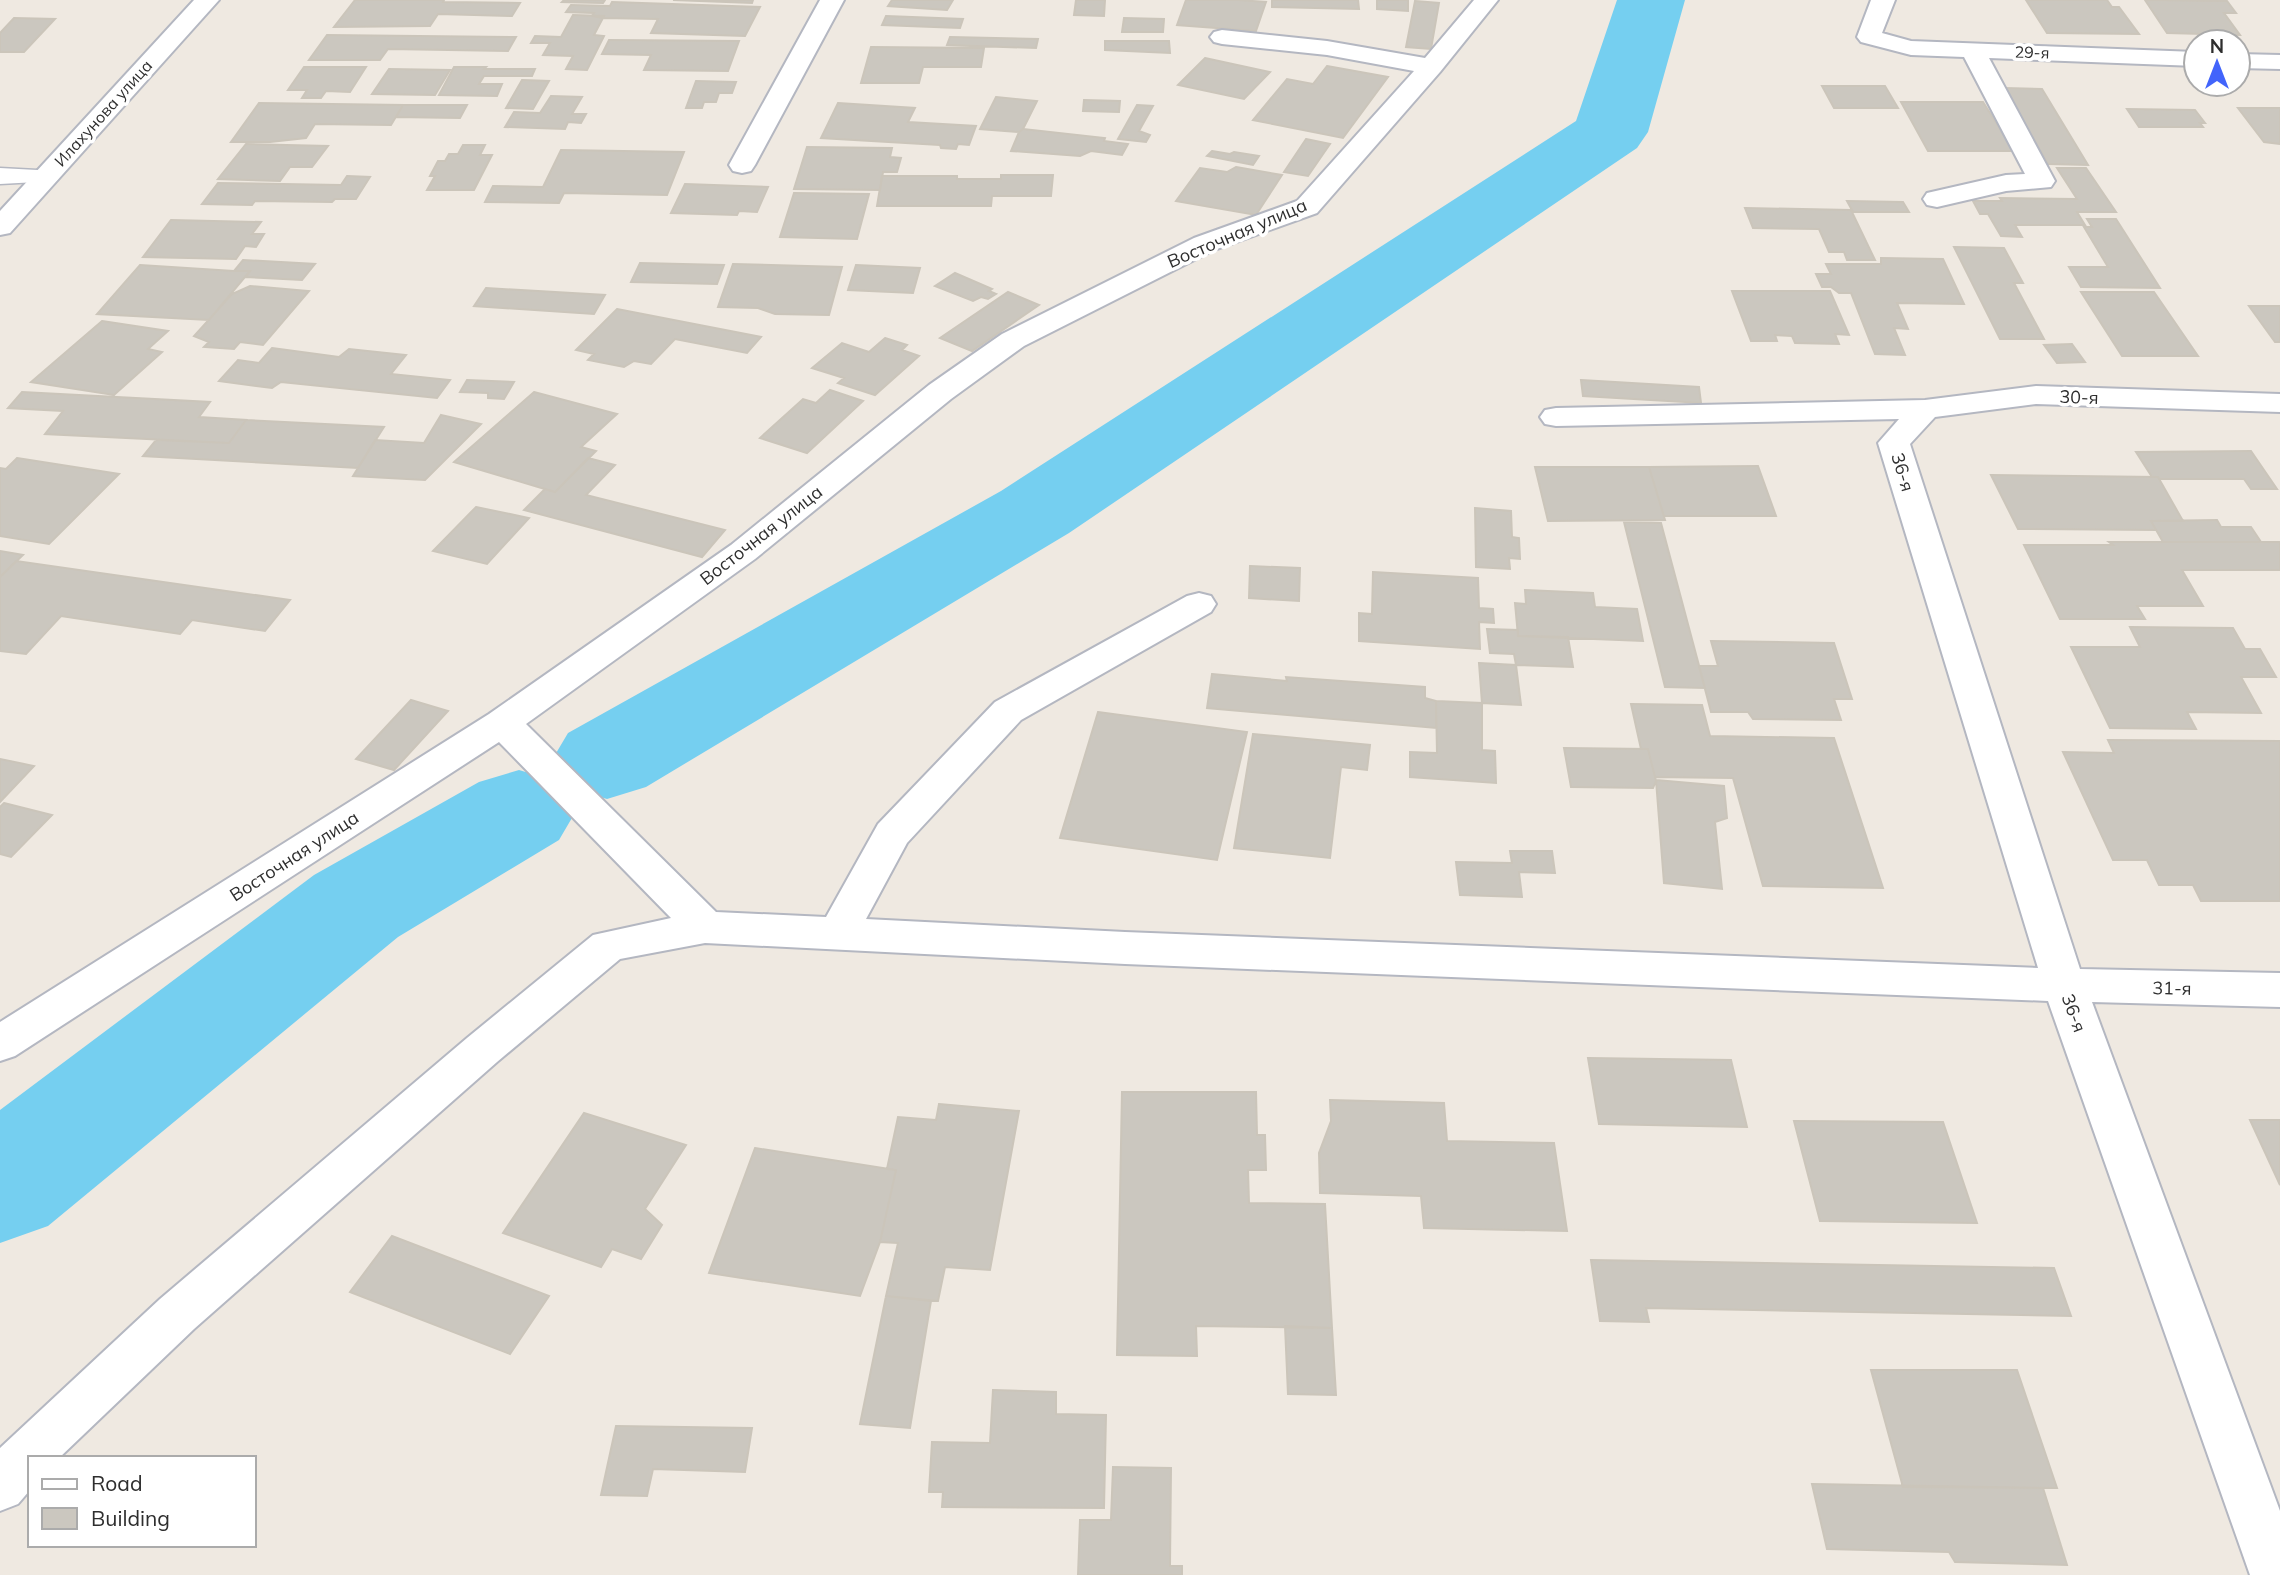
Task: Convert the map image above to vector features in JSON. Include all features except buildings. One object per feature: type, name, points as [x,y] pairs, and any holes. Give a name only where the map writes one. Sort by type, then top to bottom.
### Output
[{"type":"street","name":"Илахунова улица","points":[[0,227],[207,0]]},
{"type":"street","points":[[742,165],[832,0]]},
{"type":"street","name":"Восточная улица","points":[[0,1044],[502,723],[743,552],[940,392],[1013,340],[1204,244],[1307,207],[1431,67],[1486,0]]},
{"type":"street","name":"29-я","points":[[1883,0],[1869,37],[1911,48],[2182,58]]},
{"type":"street","points":[[1222,37],[1303,44],[1431,67]]},
{"type":"street","points":[[1937,199],[2006,183],[2042,181],[1972,50]]},
{"type":"street","points":[[2252,61],[2280,62]]},
{"type":"street","name":"30-я","points":[[1556,417],[1925,409],[2036,396],[2280,403]]},
{"type":"street","points":[[1827,411],[1871,425],[1894,443],[1925,409]]},
{"type":"street","name":"36-я","points":[[1894,443],[2064,985],[2277,1575]]},
{"type":"street","points":[[837,934],[892,834],[1008,711],[1199,604]]},
{"type":"street","points":[[502,723],[705,927]]},
{"type":"street","name":"31-я","points":[[0,1486],[32,1449],[177,1314],[482,1050],[608,946],[705,927],[1125,948],[2064,985],[2280,990]]},
{"type":"lane","points":[[0,176],[47,176]]},
{"type":"waterway","points":[[607,760],[1035,512],[1610,132],[1651,0]]},
{"type":"waterway","points":[[0,1186],[356,906],[519,811]]}]
